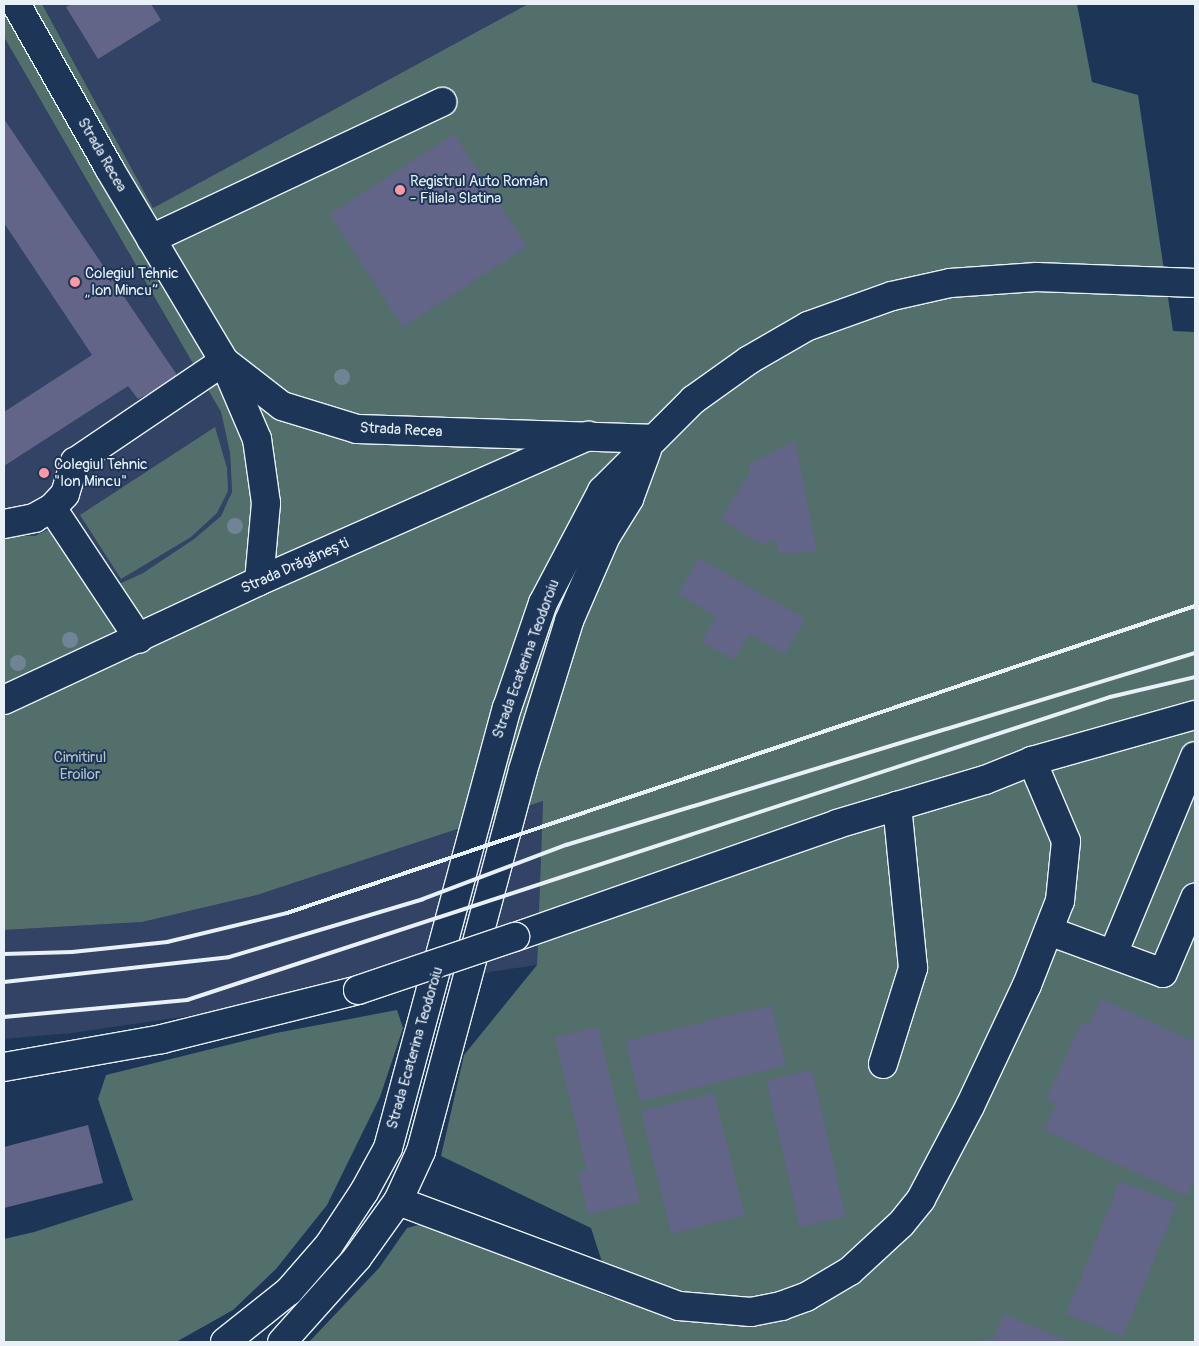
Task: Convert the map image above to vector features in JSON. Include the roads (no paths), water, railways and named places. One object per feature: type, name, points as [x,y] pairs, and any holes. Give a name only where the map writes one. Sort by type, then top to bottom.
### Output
[{"type":"main road","name":"Strada Recea","points":[[16,4],[151,239],[224,361],[282,406],[358,429],[651,439]]},
{"type":"main road","points":[[151,239],[442,102]]},
{"type":"main road","points":[[651,439],[693,400],[749,360],[808,326],[892,296],[950,283],[1036,277],[1195,283]]},
{"type":"main road","points":[[4,524],[34,518],[52,508],[65,494],[75,462],[224,361],[257,439],[266,503],[260,581]]},
{"type":"main road","name":"Strada Drăgănești","points":[[4,700],[139,639],[260,581],[588,436]]},
{"type":"main road","name":"Strada Ecaterina Teodoroiu","points":[[282,1342],[357,1258],[398,1201],[421,1151],[523,770],[566,630],[587,575],[629,499],[651,439]]},
{"type":"main road","name":"Strada Ecaterina Teodoroiu","points":[[225,1342],[289,1291],[329,1245],[364,1192],[388,1148],[431,994],[479,802],[506,708],[543,603],[602,491],[651,439]]},
{"type":"main road","points":[[52,508],[139,639]]},
{"type":"main road","points":[[4,1067],[162,1039],[358,990],[515,938],[897,806],[985,780],[1032,761],[1195,715]]},
{"type":"main road","points":[[1113,954],[1195,756]]},
{"type":"main road","points":[[398,1201],[679,1306],[751,1312],[806,1297],[850,1271],[879,1247],[921,1198],[970,1106],[1049,931],[1060,901],[1066,841],[1032,761]]},
{"type":"main road","points":[[883,1064],[913,968],[897,806]]},
{"type":"main road","points":[[1049,931],[1163,973],[1195,898]]},
{"type":"railway","points":[[4,954],[72,952],[167,942],[287,913],[1195,606]]},
{"type":"railway","points":[[4,982],[229,957],[423,899],[566,845],[1195,653]]},
{"type":"railway","points":[[4,1017],[187,1000],[1110,697],[1195,677]]},
{"type":"place","name":"Registrul Auto Român - Filiala Slatina","points":[[400,190]]},
{"type":"place","name":"Colegiul Tehnic „Ion Mincu”","points":[[75,282]]},
{"type":"place","name":"Colegiul Tehnic \"Ion Mincu\"","points":[[44,473]]},
{"type":"park label","name":"Cimitirul Eroilor","points":[[80,766]]}]
